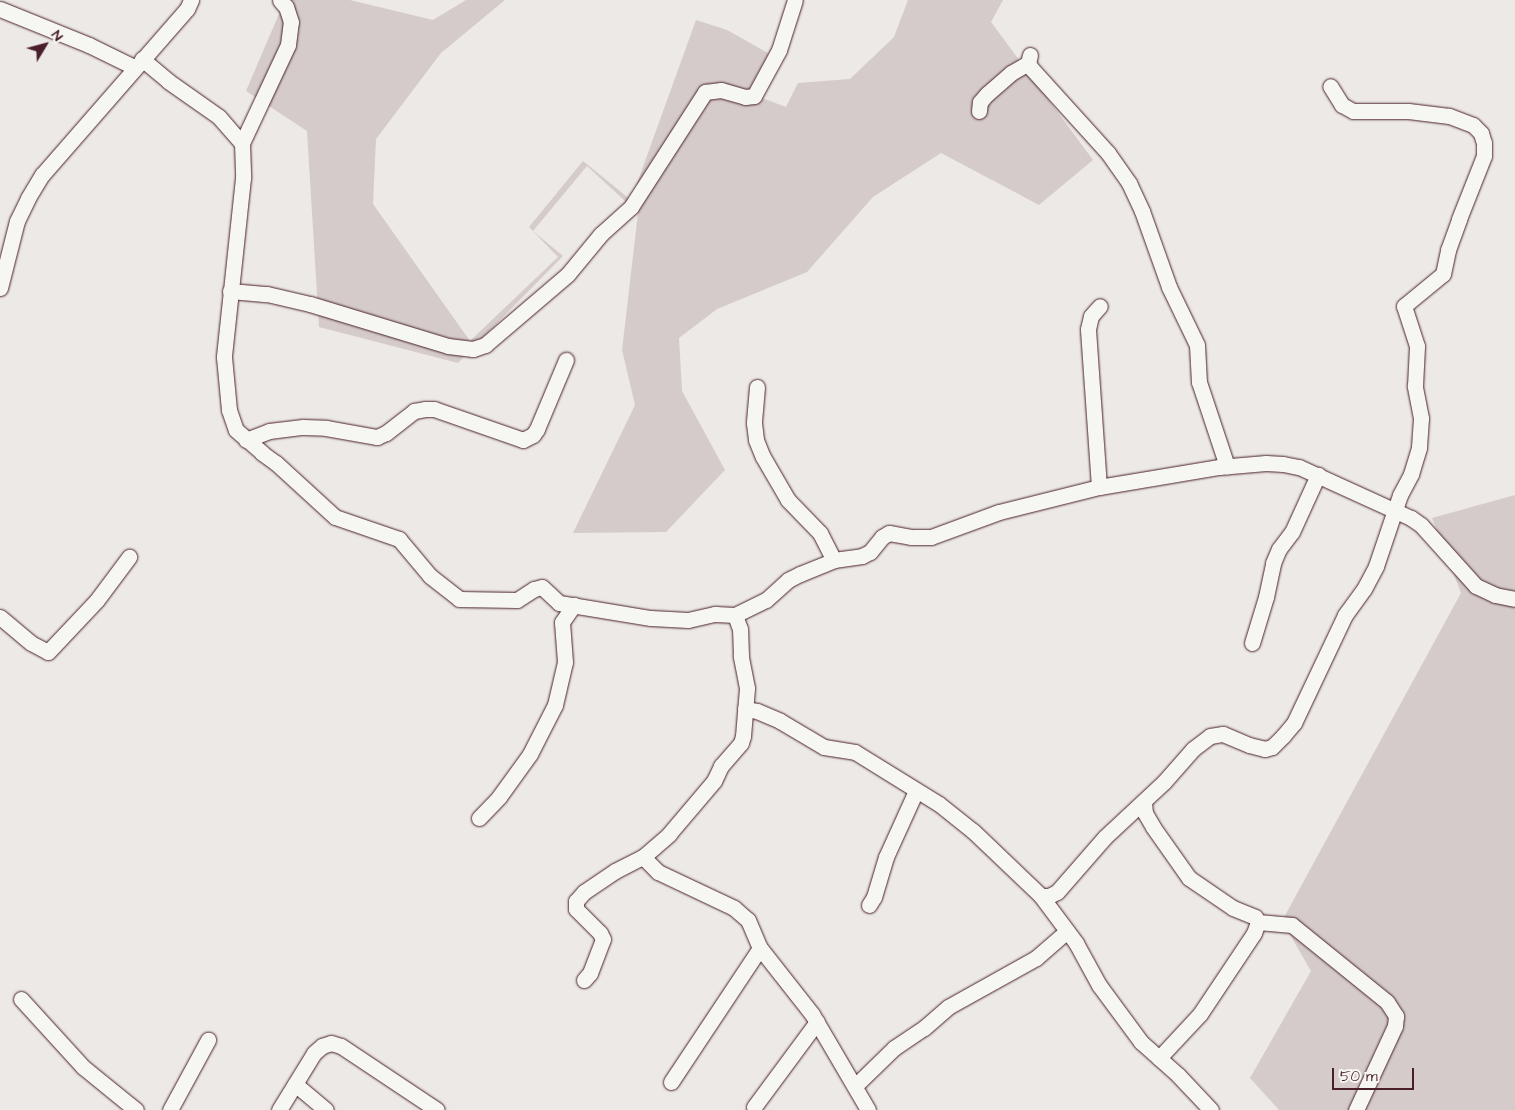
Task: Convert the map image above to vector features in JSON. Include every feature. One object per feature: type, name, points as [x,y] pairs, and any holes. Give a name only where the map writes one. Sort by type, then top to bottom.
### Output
[{"type":"street","points":[[0,288],[17,221],[42,175],[187,9],[192,0]]},
{"type":"street","points":[[280,0],[286,7],[291,22],[288,45],[242,143],[243,178],[230,291],[224,372],[231,420],[236,430],[246,440],[276,462],[335,517],[399,539],[430,576],[450,594],[459,598],[517,600],[534,589],[542,588],[559,603],[667,620],[688,620],[715,614],[735,615],[766,600],[788,580],[834,560],[862,556],[870,552],[882,537],[889,533],[911,538],[930,537],[999,512],[1099,487],[1227,466],[1283,464],[1318,475],[1369,500],[1395,509],[1421,526],[1476,586],[1495,595],[1515,600]]},
{"type":"street","points":[[230,291],[267,294],[310,304],[448,346],[473,349],[485,345],[568,274],[601,234],[631,207],[705,92],[721,90],[745,97],[754,96],[779,50],[796,0]]},
{"type":"street","points":[[0,9],[138,63],[220,117],[242,143]]},
{"type":"street","points":[[979,111],[980,102],[987,94],[1029,59],[1108,153],[1129,184],[1151,234],[1169,287],[1197,345],[1199,382],[1227,466]]},
{"type":"street","points":[[1041,896],[1049,896],[1057,892],[1105,837],[1144,802],[1193,749],[1210,736],[1223,734],[1249,745],[1265,749],[1278,742],[1294,723],[1345,615],[1364,589],[1376,566],[1395,509],[1411,474],[1418,450],[1421,418],[1415,386],[1417,346],[1404,306],[1443,274],[1456,227],[1484,156],[1484,143],[1481,133],[1473,125],[1449,116],[1408,112],[1353,111],[1342,105],[1330,86]]},
{"type":"street","points":[[1099,487],[1088,329],[1091,316],[1100,306]]},
{"type":"street","points":[[246,440],[269,431],[303,427],[326,428],[377,437],[386,433],[414,411],[424,409],[434,409],[523,440],[533,435],[566,360]]},
{"type":"street","points":[[758,387],[754,423],[756,440],[763,457],[788,500],[820,533],[834,560]]},
{"type":"street","points":[[1252,643],[1266,597],[1273,563],[1279,549],[1292,532],[1318,475]]},
{"type":"street","points":[[0,617],[31,644],[48,652],[97,600],[129,557]]},
{"type":"street","points":[[479,818],[499,797],[530,754],[556,705],[565,662],[562,622],[574,606]]},
{"type":"street","points":[[584,980],[590,973],[603,939],[600,933],[576,909],[576,901],[584,892],[615,871],[643,857],[680,822],[714,781],[721,766],[736,751],[744,736],[747,688],[741,656],[740,629],[735,615]]},
{"type":"street","points":[[745,709],[757,711],[780,721],[824,747],[856,752],[939,804],[973,831],[1041,896],[1068,931],[1099,985],[1131,1031],[1195,1091],[1211,1110]]},
{"type":"street","points":[[869,904],[874,897],[886,857],[916,791]]},
{"type":"street","points":[[1144,802],[1145,813],[1152,827],[1190,878],[1233,908],[1255,917],[1258,922]]},
{"type":"street","points":[[643,857],[665,876],[696,888],[738,911],[751,925],[760,948],[817,1022],[868,1110]]},
{"type":"street","points":[[1159,1058],[1200,1014],[1254,933],[1258,922]]},
{"type":"street","points":[[1258,922],[1292,925],[1387,1002],[1396,1016],[1395,1026],[1356,1110]]},
{"type":"street","points":[[854,1086],[894,1048],[924,1028],[948,1007],[1036,958],[1068,931]]},
{"type":"street","points":[[671,1082],[760,948]]},
{"type":"street","points":[[22,999],[83,1068],[136,1110]]},
{"type":"street","points":[[754,1107],[817,1022]]},
{"type":"street","points":[[170,1110],[208,1040]]},
{"type":"street","points":[[279,1110],[314,1053],[322,1046],[331,1043],[340,1046],[437,1110]]},
{"type":"street","points":[[295,1084],[326,1110]]},
{"type":"shaded area","points":[[285,0],[350,0],[433,20],[466,0],[505,0],[441,53],[376,139],[373,204],[470,341],[558,257],[529,227],[583,161],[631,200],[696,20],[727,30],[768,53],[762,98],[786,107],[798,83],[850,79],[894,37],[908,0],[1003,0],[991,22],[1093,160],[1039,205],[941,153],[873,197],[807,272],[717,309],[679,338],[682,391],[725,470],[666,532],[573,533],[635,405],[622,350],[638,213],[587,166],[533,231],[563,256],[458,363],[319,327],[307,131],[246,91]]},
{"type":"shaded area","points":[[1515,495],[1515,1110],[1279,1110],[1250,1078],[1311,971],[1282,921],[1461,593],[1432,518]]}]
